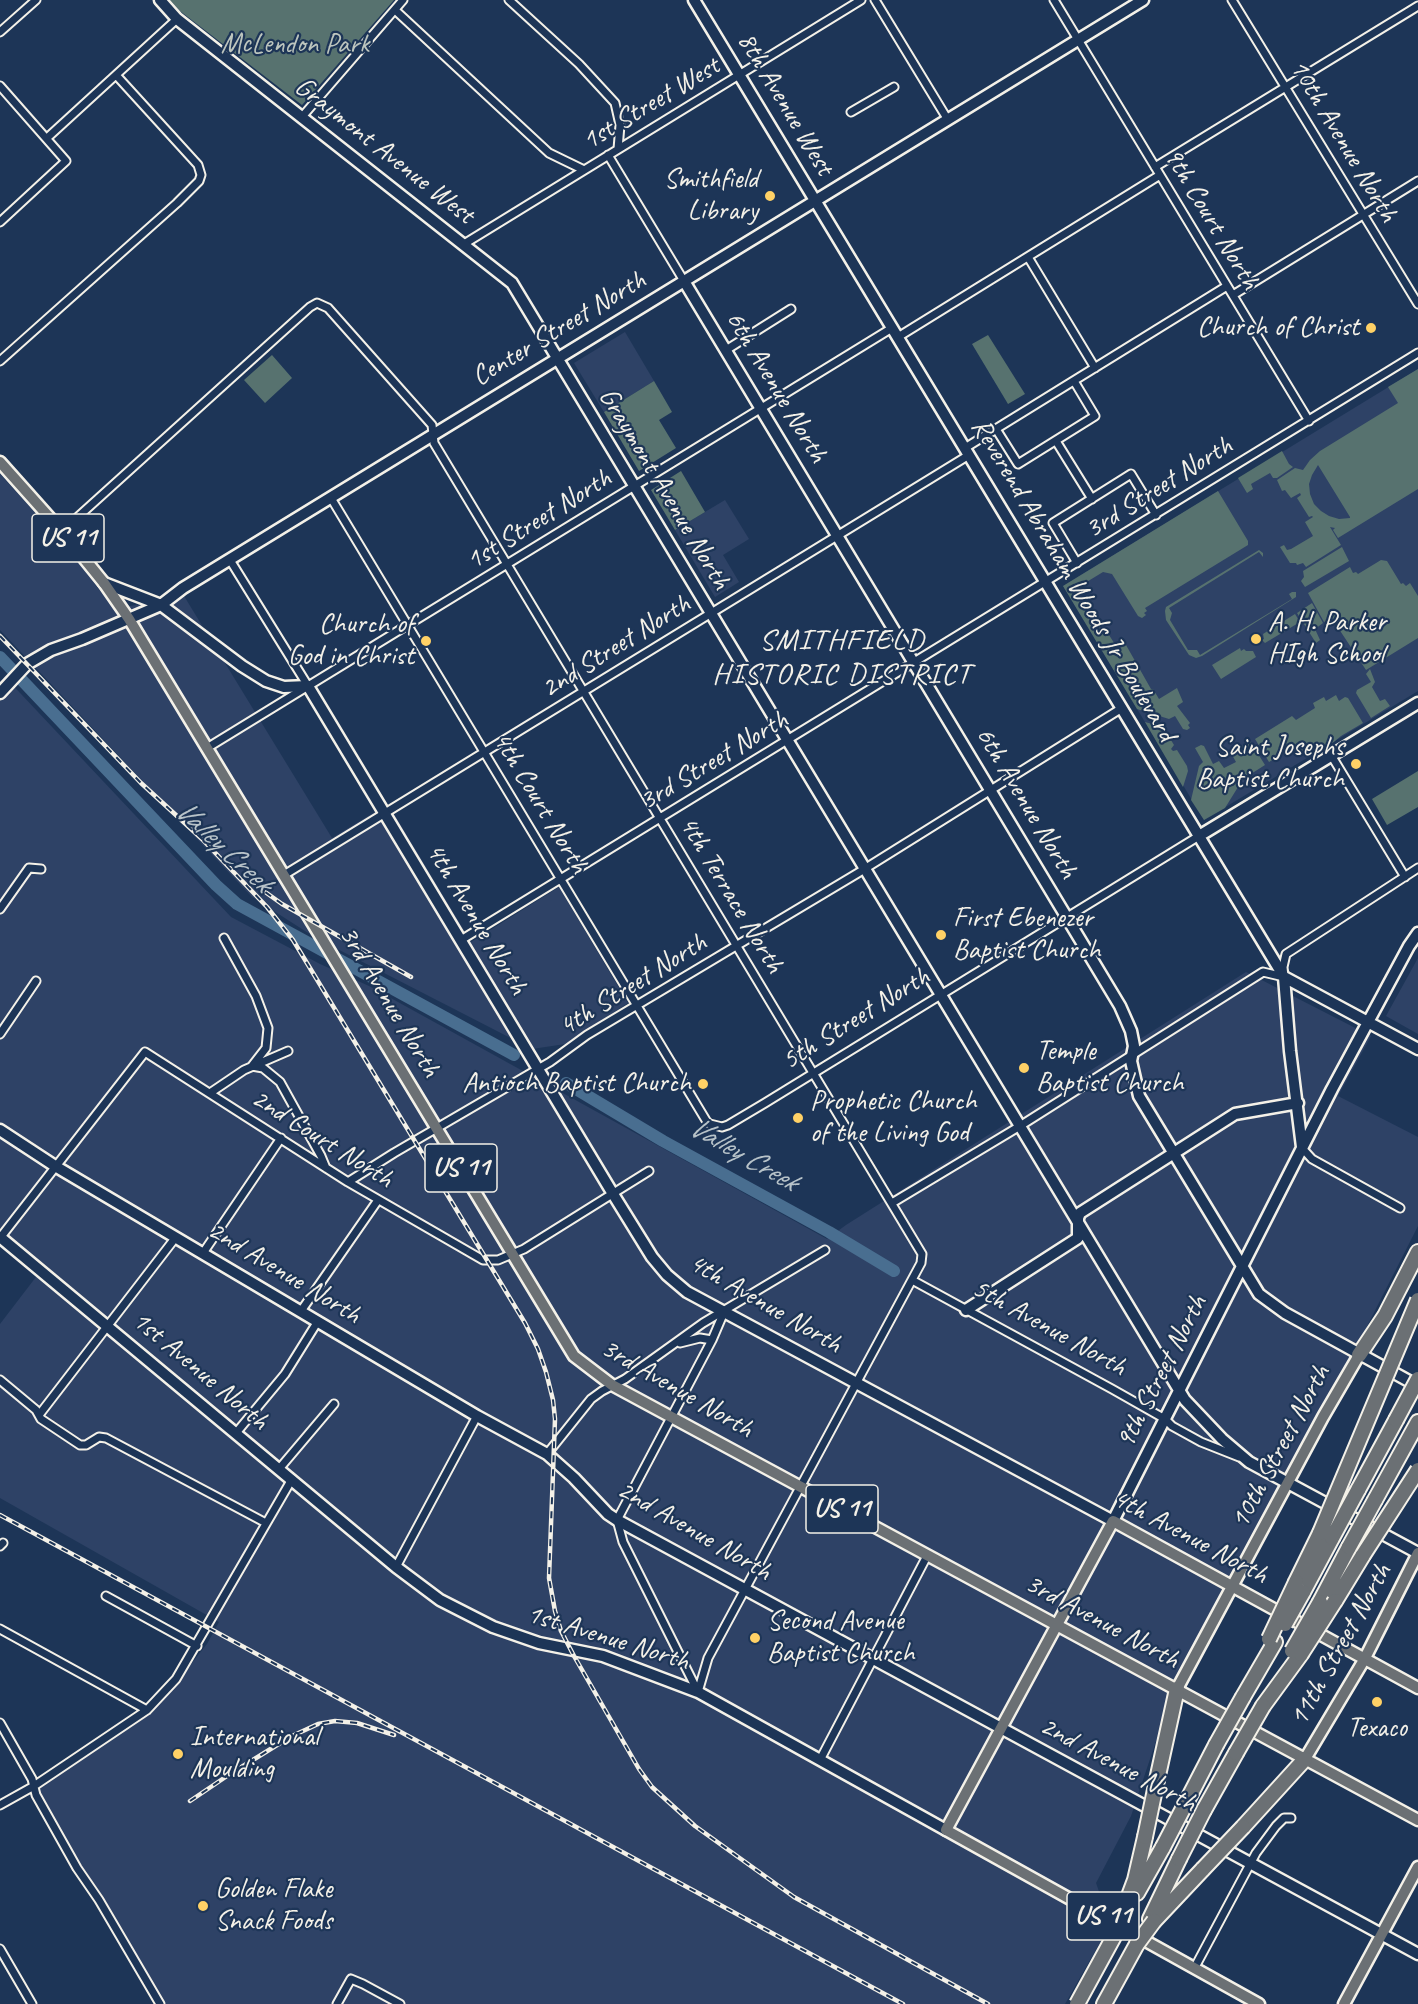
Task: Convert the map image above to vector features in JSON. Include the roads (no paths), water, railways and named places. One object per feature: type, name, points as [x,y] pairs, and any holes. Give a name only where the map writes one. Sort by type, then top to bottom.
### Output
[{"type":"highway","points":[[1359,1355],[1385,1316],[1418,1252]]},
{"type":"highway","points":[[1128,1905],[1163,1847],[1326,1536],[1418,1300]]},
{"type":"highway","points":[[1326,1536],[1358,1490],[1418,1379]]},
{"type":"highway","points":[[1297,1652],[1320,1602],[1418,1422]]},
{"type":"highway","points":[[1104,2004],[1152,1920],[1204,1810],[1263,1706],[1297,1652],[1335,1601],[1418,1470]]},
{"type":"highway","points":[[1077,2004],[1116,1933],[1128,1905],[1177,1689]]},
{"type":"highway","points":[[1152,1920],[1243,1827],[1305,1759]]},
{"type":"main road","name":"US 11","points":[[0,462],[66,536],[104,583],[129,619]]},
{"type":"main road","name":"3rd Avenue North","points":[[129,619],[574,1356],[612,1385],[1418,1820]]},
{"type":"main road","name":"10th Street North","points":[[1177,1689],[1323,1417],[1359,1355]]},
{"type":"main road","name":"4th Avenue North","points":[[1113,1521],[1418,1688]]},
{"type":"main road","name":"9th Street North","points":[[946,1830],[1113,1521]]},
{"type":"main road","name":"11th Street North","points":[[1305,1759],[1364,1660],[1418,1553]]},
{"type":"main road","name":"1st Avenue North","points":[[946,1830],[1259,2004]]},
{"type":"main road","points":[[1344,2004],[1418,1867]]},
{"type":"street","points":[[0,32],[36,0]]},
{"type":"street","name":"Graymont Avenue West","points":[[160,0],[177,19],[512,283],[558,359]]},
{"type":"street","points":[[301,118],[403,0]]},
{"type":"street","points":[[509,0],[579,64],[615,104],[620,125],[618,149]]},
{"type":"street","name":"8th Avenue West","points":[[694,0],[816,201]]},
{"type":"street","name":"1st Street West","points":[[464,244],[861,0]]},
{"type":"street","points":[[875,0],[948,120]]},
{"type":"street","name":"9th Court North","points":[[1054,0],[1309,420]]},
{"type":"street","name":"Center Street North","points":[[0,693],[24,667],[51,650],[161,605],[183,588],[1143,0]]},
{"type":"street","name":"10th Avenue North","points":[[1232,0],[1418,304]]},
{"type":"street","points":[[1155,167],[1418,6],[1414,0]]},
{"type":"street","points":[[395,10],[549,153],[584,170]]},
{"type":"street","points":[[47,138],[177,19]]},
{"type":"street","points":[[0,361],[199,181],[201,175],[198,165],[116,75]]},
{"type":"street","points":[[0,86],[66,160],[0,222]]},
{"type":"street","points":[[851,112],[894,87]]},
{"type":"street","points":[[609,155],[684,281]]},
{"type":"street","name":"1st Street North","points":[[207,748],[761,409],[1028,257],[1160,175]]},
{"type":"street","points":[[1233,295],[1418,181]]},
{"type":"street","name":"Reverend Abraham Woods Jr Boulevard","points":[[816,201],[1284,977]]},
{"type":"street","points":[[1028,257],[1095,368]]},
{"type":"street","name":"6th Avenue North","points":[[684,281],[1120,1006],[1131,1031],[1134,1046],[1131,1061],[1139,1095],[1259,1294],[1285,1313],[1418,1386]]},
{"type":"street","name":"2nd Street North","points":[[284,875],[837,536],[967,452],[996,429],[1227,286]]},
{"type":"street","name":"4th Terrace North","points":[[66,536],[70,524],[310,307],[317,303],[328,308],[432,425],[434,443],[922,1254],[921,1263],[912,1280]]},
{"type":"street","points":[[726,350],[791,309]]},
{"type":"street","name":"3rd Street North","points":[[461,940],[1418,353]]},
{"type":"street","name":"Graymont Avenue North","points":[[558,359],[1185,1400],[1222,1439],[1249,1462]]},
{"type":"street","points":[[996,429],[1018,464],[1095,417],[1074,381]]},
{"type":"street","points":[[1056,441],[1092,499]]},
{"type":"street","points":[[1077,563],[1053,523],[1131,474],[1156,515]]},
{"type":"street","name":"4th Court North","points":[[331,498],[707,1122],[717,1126]]},
{"type":"street","name":"4th Avenue North","points":[[230,560],[385,813],[613,1194],[652,1257],[667,1275],[687,1292],[1113,1521]]},
{"type":"street","points":[[104,583],[161,605],[256,676],[284,687],[308,686]]},
{"type":"street","name":"5th Street North","points":[[717,1126],[728,1125],[814,1074],[1066,916],[1418,703]]},
{"type":"street","name":"4th Street North","points":[[348,1182],[991,791],[1122,708]]},
{"type":"street","points":[[1331,755],[1405,877]]},
{"type":"street","points":[[0,909],[29,868],[42,869]]},
{"type":"street","points":[[1400,1208],[1311,1159],[1302,1148],[1283,968],[1286,954],[1418,868]]},
{"type":"street","name":"9th Street North","points":[[1113,1521],[1302,1148],[1418,933]]},
{"type":"street","points":[[224,938],[256,996],[268,1028],[266,1048],[252,1066]]},
{"type":"street","points":[[892,1203],[1020,1126],[1263,972],[1284,977],[1418,1049]]},
{"type":"street","points":[[0,1034],[36,981]]},
{"type":"street","points":[[210,1093],[252,1066],[288,1051]]},
{"type":"street","name":"2nd Court North","points":[[55,1166],[145,1052],[348,1182],[483,1260],[498,1260],[513,1254]]},
{"type":"street","points":[[252,1066],[263,1068],[280,1082],[326,1168]]},
{"type":"street","points":[[966,1310],[1078,1238],[1080,1213],[1240,1112],[1298,1103]]},
{"type":"street","name":"2nd Avenue North","points":[[0,1130],[55,1166],[477,1416],[547,1454],[574,1478],[608,1514],[617,1520],[1418,1954]]},
{"type":"street","points":[[203,1253],[281,1138]]},
{"type":"street","points":[[0,1237],[55,1166]]},
{"type":"street","points":[[513,1254],[649,1171]]},
{"type":"street","points":[[301,1311],[378,1200]]},
{"type":"street","name":"1st Avenue North","points":[[0,1237],[396,1567],[440,1600],[493,1627],[539,1643],[603,1656],[698,1692],[946,1830]]},
{"type":"street","points":[[39,1415],[176,1237]]},
{"type":"street","points":[[547,1454],[591,1399],[625,1379],[703,1323],[825,1250]]},
{"type":"street","points":[[698,1692],[708,1658],[912,1280]]},
{"type":"street","name":"5th Avenue North","points":[[912,1280],[1165,1419],[1172,1426],[1201,1442],[1249,1462],[1418,1553]]},
{"type":"street","points":[[698,1692],[623,1542],[617,1520],[712,1340],[724,1312]]},
{"type":"street","points":[[236,1432],[285,1374],[318,1321]]},
{"type":"street","points":[[672,1346],[690,1339],[712,1340]]},
{"type":"street","points":[[0,1380],[36,1410],[40,1419],[81,1445],[86,1445],[99,1437],[106,1438],[266,1523]]},
{"type":"street","points":[[279,1469],[334,1404]]},
{"type":"street","points":[[396,1567],[477,1416]]},
{"type":"street","points":[[0,1805],[34,1786],[147,1710],[176,1679],[292,1479]]},
{"type":"street","points":[[820,1760],[927,1556]]},
{"type":"street","points":[[106,1596],[197,1646]]},
{"type":"street","points":[[0,1629],[147,1710]]},
{"type":"street","points":[[0,1723],[32,1779],[36,1796],[160,2004]]},
{"type":"street","points":[[1195,1967],[1256,1854],[1276,1826],[1284,1818],[1291,1818]]},
{"type":"street","points":[[0,1949],[32,2004]]},
{"type":"street","points":[[337,2004],[351,1979],[400,2004]]},
{"type":"waterway","name":"Valley Creek","points":[[0,657],[216,885],[237,904],[514,1055]]},
{"type":"waterway","name":"Valley Creek","points":[[566,1083],[663,1141],[829,1232],[894,1271]]},
{"type":"railway","points":[[0,636],[141,783],[202,839],[267,907],[293,940],[525,1323],[546,1372],[555,1419],[549,1578],[555,1611],[561,1631],[574,1656],[639,1769],[652,1787],[695,1826],[794,1897],[988,2004]]},
{"type":"railway","points":[[254,884],[282,904],[411,977]]},
{"type":"railway","points":[[0,1515],[903,2004]]},
{"type":"railway","points":[[190,1801],[290,1737],[318,1724],[335,1721],[357,1723],[394,1735]]},
{"type":"place","name":"Smithfield Library","points":[[770,196]]},
{"type":"place","name":"Church of Christ","points":[[1371,328]]},
{"type":"place","name":"A. H. Parker HIgh School","points":[[1256,639]]},
{"type":"place","name":"Church of God in Christ","points":[[426,641]]},
{"type":"place","name":"Saint Josephs Baptist Church","points":[[1356,764]]},
{"type":"place","name":"First Ebenezer Baptist Church","points":[[941,935]]},
{"type":"place","name":"Temple Baptist Church","points":[[1024,1068]]},
{"type":"place","name":"Antioch Baptist Church","points":[[703,1084]]},
{"type":"place","name":"Prophetic Church of the Living God","points":[[798,1118]]},
{"type":"place","name":"Second Avenue Baptist Church","points":[[755,1638]]},
{"type":"place","name":"Texaco","points":[[1377,1702]]},
{"type":"place","name":"International Moulding","points":[[178,1754]]},
{"type":"place","name":"Golden Flake Snack Foods","points":[[203,1906]]},
{"type":"district","name":"SMITHFIELD HISTORIC DISTRICT","points":[[842,658]]},
{"type":"park label","name":"McLendon Park","points":[[295,45]]}]
